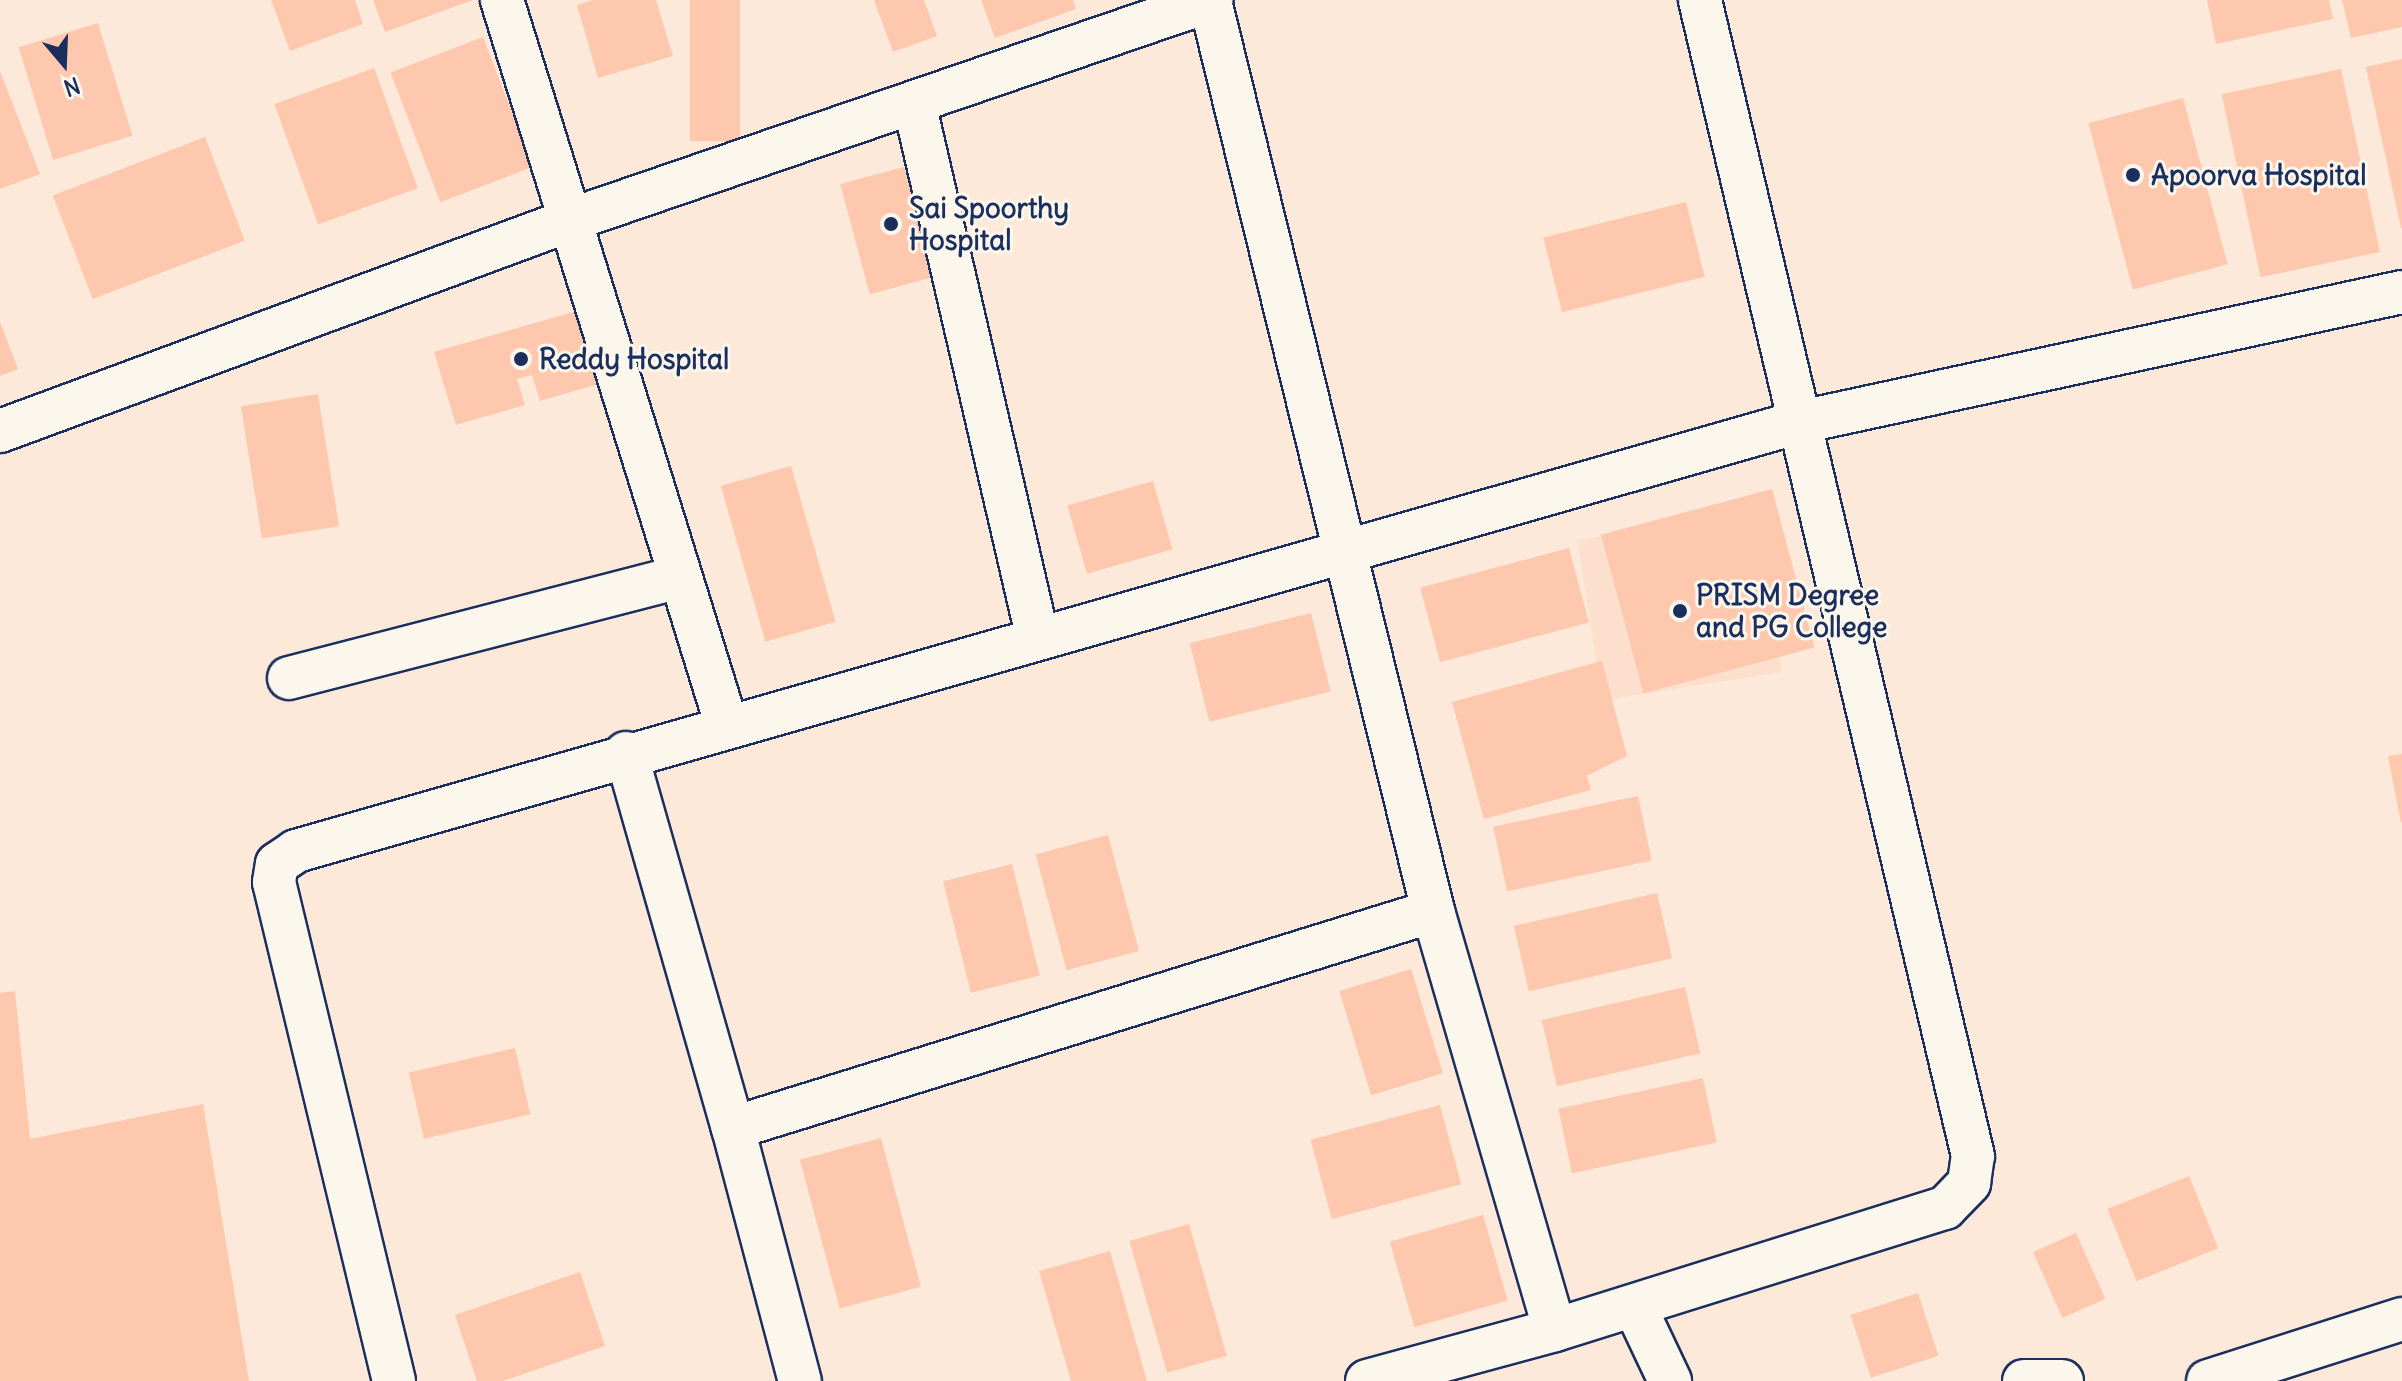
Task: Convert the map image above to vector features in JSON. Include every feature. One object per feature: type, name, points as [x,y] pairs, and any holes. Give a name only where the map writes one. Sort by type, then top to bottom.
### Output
[{"type":"street","points":[[502,0],[573,219],[726,723]]},
{"type":"street","points":[[0,431],[573,219],[1211,0],[1341,550],[1433,911],[1555,1330]]},
{"type":"street","points":[[1367,1381],[1636,1309],[1945,1208],[1969,1183],[1973,1156],[1796,423],[1700,0]]},
{"type":"street","points":[[914,103],[1037,635]]},
{"type":"street","points":[[394,1381],[274,882],[277,864],[296,851],[726,723],[1796,423],[2402,292]]},
{"type":"street","points":[[289,678],[680,577]]},
{"type":"street","points":[[626,753],[733,1128],[800,1381]]},
{"type":"street","points":[[733,1128],[1433,911]]},
{"type":"street","points":[[1636,1309],[1670,1381]]},
{"type":"street","points":[[2208,1381],[2402,1319]]},
{"type":"street","points":[[2024,1381],[2062,1381]]},
{"type":"shaded area","name":"PRISM Degree and PG College","points":[[1756,512],[1781,672],[1603,700],[1577,540]]},
{"type":"building","points":[[271,0],[355,0],[363,24],[290,51]]},
{"type":"building","points":[[373,0],[473,0],[385,32]]},
{"type":"building","points":[[593,0],[656,0],[673,56],[598,78],[577,5]]},
{"type":"building","points":[[690,0],[740,0],[740,141],[690,141]]},
{"type":"building","points":[[874,0],[924,0],[937,36],[893,52]]},
{"type":"building","points":[[981,0],[1073,0],[1076,9],[995,38]]},
{"type":"building","points":[[2207,0],[2329,0],[2333,19],[2216,44]]},
{"type":"building","points":[[2342,0],[2402,0],[2402,27],[2351,38]]},
{"type":"building","points":[[98,23],[132,136],[53,160],[19,47]]},
{"type":"building","points":[[483,37],[533,167],[440,202],[391,72]]},
{"type":"building","points":[[2402,59],[2402,228],[2401,228],[2366,67]]},
{"type":"building","points":[[374,68],[418,188],[318,225],[274,104]]},
{"type":"building","points":[[2341,69],[2380,252],[2261,277],[2222,94]]},
{"type":"building","points":[[0,71],[40,174],[0,189]]},
{"type":"building","points":[[2183,98],[2228,264],[2133,290],[2088,123]]},
{"type":"building","points":[[205,137],[245,241],[93,299],[53,195]]},
{"type":"building","points":[[904,167],[934,277],[870,294],[840,184]]},
{"type":"building","points":[[1686,202],[1705,277],[1562,312],[1543,238]]},
{"type":"building","points":[[580,310],[602,383],[540,401],[532,375],[517,379],[525,405],[456,425],[434,352]]},
{"type":"building","points":[[0,322],[18,369],[0,376]]},
{"type":"building","points":[[318,394],[339,526],[262,539],[241,406]]},
{"type":"building","points":[[791,466],[836,622],[765,642],[721,486]]},
{"type":"building","points":[[1153,481],[1173,549],[1087,574],[1067,506]]},
{"type":"building","name":"PRISM Degree and PG College","points":[[1772,489],[1814,647],[1643,693],[1601,535]]},
{"type":"building","points":[[1569,548],[1589,622],[1440,662],[1420,588]]},
{"type":"building","points":[[1311,613],[1331,692],[1209,722],[1190,643]]},
{"type":"building","points":[[1602,661],[1627,756],[1587,776],[1591,790],[1484,819],[1452,702]]},
{"type":"building","points":[[2402,754],[2402,822],[2401,823],[2388,756]]},
{"type":"building","points":[[1638,796],[1652,861],[1507,891],[1493,827]]},
{"type":"building","points":[[1108,835],[1139,951],[1067,970],[1036,854]]},
{"type":"building","points":[[1012,864],[1040,976],[971,993],[943,881]]},
{"type":"building","points":[[1657,893],[1672,958],[1529,991],[1514,926]]},
{"type":"building","points":[[1411,969],[1443,1073],[1371,1095],[1339,991]]},
{"type":"building","points":[[1685,987],[1700,1053],[1557,1086],[1542,1020]]},
{"type":"building","points":[[15,991],[30,1139],[203,1104],[249,1381],[0,1381],[0,993]]},
{"type":"building","points":[[515,1048],[530,1114],[424,1139],[409,1073]]},
{"type":"building","points":[[1703,1078],[1717,1143],[1572,1173],[1558,1109]]},
{"type":"building","points":[[1440,1105],[1461,1184],[1332,1219],[1311,1140]]},
{"type":"building","points":[[881,1138],[921,1287],[840,1308],[800,1160]]},
{"type":"building","points":[[2189,1176],[2218,1248],[2137,1281],[2107,1209]]},
{"type":"building","points":[[1483,1215],[1508,1301],[1414,1327],[1390,1242]]},
{"type":"building","points":[[1189,1224],[1227,1356],[1167,1373],[1129,1241]]},
{"type":"building","points":[[2076,1233],[2105,1299],[2062,1318],[2033,1252]]},
{"type":"building","points":[[1110,1251],[1147,1381],[1071,1381],[1039,1271]]},
{"type":"building","points":[[580,1272],[605,1346],[503,1381],[477,1381],[455,1315]]},
{"type":"building","points":[[1918,1293],[1938,1356],[1871,1378],[1850,1315]]},
{"type":"place","name":"Apoorva Hospital","points":[[2133,175]]},
{"type":"place","name":"Sai Spoorthy Hospital","points":[[891,224]]},
{"type":"place","name":"Reddy Hospital","points":[[521,359]]},
{"type":"place","name":"PRISM Degree and PG College","points":[[1680,611]]}]
